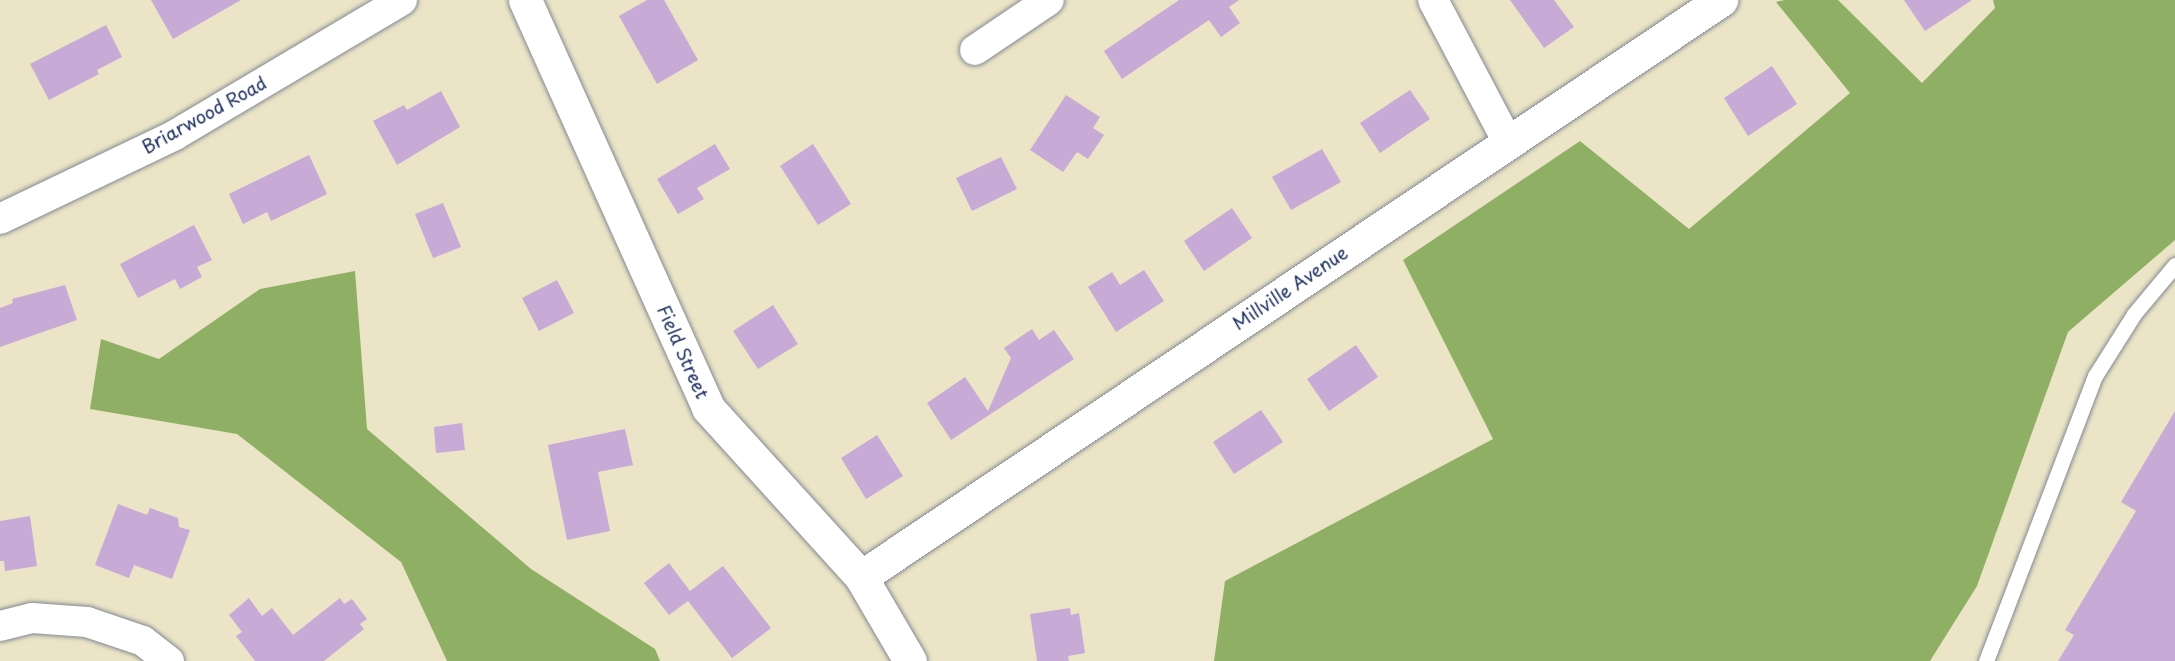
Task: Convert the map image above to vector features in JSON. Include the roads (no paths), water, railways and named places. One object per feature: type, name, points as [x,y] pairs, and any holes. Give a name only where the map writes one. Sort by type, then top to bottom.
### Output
[{"type":"street","name":"Briarwood Road","points":[[0,219],[175,135],[402,0]]},
{"type":"street","name":"Field Street","points":[[525,0],[708,408],[861,577],[910,661]]},
{"type":"street","points":[[975,50],[1049,0]]},
{"type":"street","points":[[1433,0],[1508,142]]},
{"type":"street","name":"Millville Avenue","points":[[861,577],[1721,0]]},
{"type":"street","points":[[0,626],[32,618],[87,622],[143,640],[169,661]]},
{"type":"lane","points":[[1986,661],[2095,376],[2134,314],[2175,265]]}]
